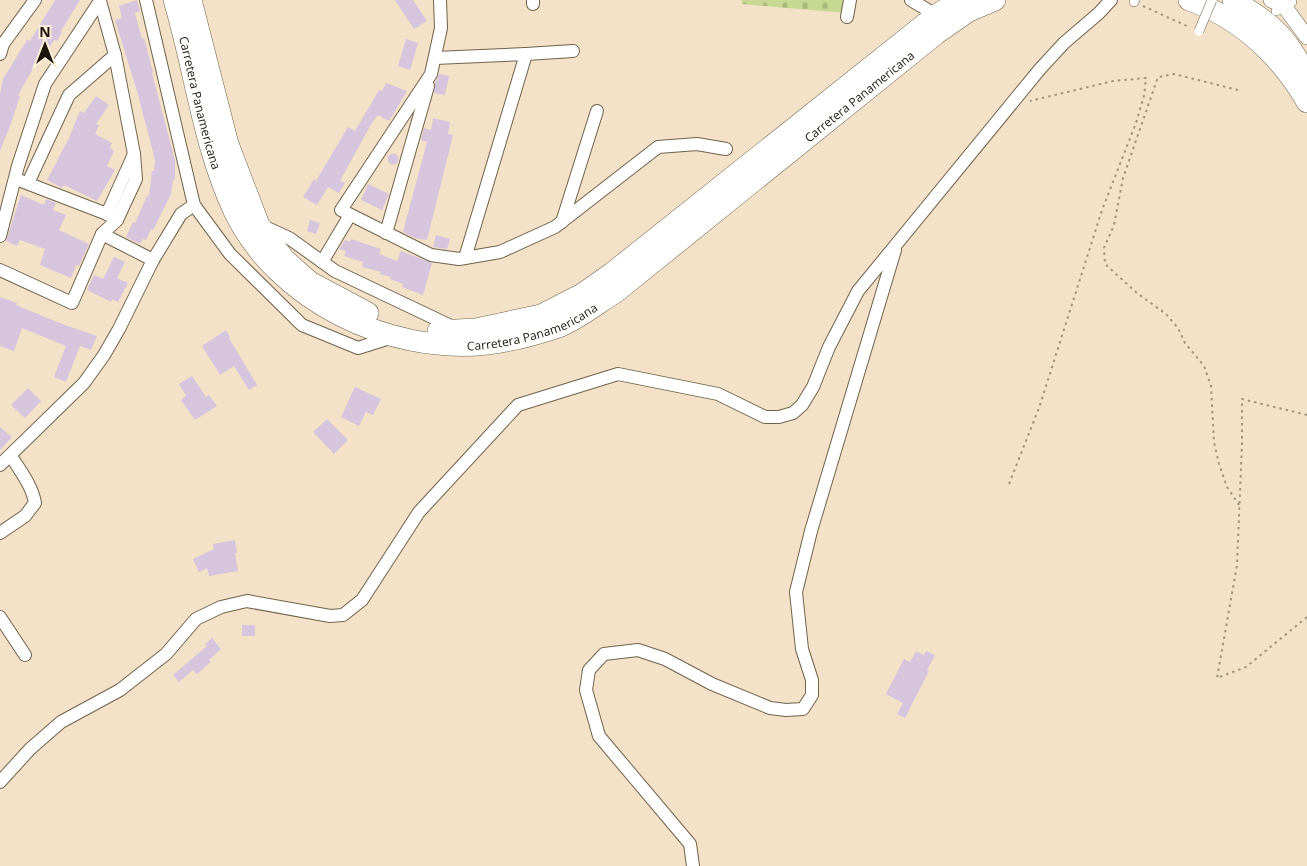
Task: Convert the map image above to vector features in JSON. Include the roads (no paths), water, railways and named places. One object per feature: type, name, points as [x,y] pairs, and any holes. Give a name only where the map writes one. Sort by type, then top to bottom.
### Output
[{"type":"highway","name":"Carretera Panamericana","points":[[174,0],[215,164],[234,211],[254,246],[276,270],[302,292],[334,312],[361,325],[395,336],[452,344],[487,344],[524,337],[563,325],[616,292],[936,34],[969,12],[996,0]]},
{"type":"highway","name":"Carretera Panamericana","points":[[191,0],[228,144],[260,225],[284,259],[310,282],[363,311],[395,323],[436,331],[476,329],[541,315],[582,294],[612,273],[936,15],[960,0]]},
{"type":"highway","points":[[1189,0],[1232,20],[1254,36],[1279,62],[1307,102]]},
{"type":"highway","points":[[1233,0],[1253,12],[1276,30],[1290,48],[1307,76]]},
{"type":"street","points":[[0,54],[3,44],[35,0]]},
{"type":"street","points":[[146,0],[194,205],[230,254],[302,325],[358,348],[395,336]]},
{"type":"street","points":[[386,233],[432,74],[440,28],[440,0]]},
{"type":"street","points":[[847,17],[850,0]]},
{"type":"street","points":[[911,0],[936,15]]},
{"type":"street","points":[[0,782],[30,748],[61,722],[120,690],[166,654],[196,619],[221,607],[248,602],[330,616],[343,615],[362,600],[420,512],[518,405],[618,374],[718,394],[764,416],[779,417],[793,413],[802,405],[814,387],[829,348],[858,292],[1010,105],[1064,43],[1111,0]]},
{"type":"street","points":[[1199,31],[1212,0]]},
{"type":"street","points":[[0,270],[72,303],[102,234],[112,217],[134,154],[115,55],[100,1],[45,84],[18,166],[22,181]]},
{"type":"street","points":[[1283,4],[1307,24]]},
{"type":"street","points":[[1283,4],[1307,38]]},
{"type":"street","points":[[435,58],[573,51]]},
{"type":"street","points":[[465,258],[526,54]]},
{"type":"street","points":[[0,236],[22,181],[69,95],[115,55]]},
{"type":"street","points":[[432,74],[371,162],[341,210],[432,255],[459,259],[500,252],[555,227],[658,147],[697,144],[726,149]]},
{"type":"street","points":[[562,222],[597,111]]},
{"type":"street","points":[[22,181],[112,217]]},
{"type":"street","points":[[0,465],[84,382],[99,362],[119,329],[153,260],[181,214],[194,205]]},
{"type":"street","points":[[322,262],[350,215]]},
{"type":"street","points":[[260,225],[289,238],[335,271],[459,330]]},
{"type":"street","points":[[102,234],[153,260]]},
{"type":"street","points":[[693,866],[690,844],[599,736],[586,690],[589,670],[604,654],[638,650],[665,659],[712,684],[770,708],[786,710],[803,709],[812,695],[812,680],[802,649],[796,592],[811,530],[898,243]]},
{"type":"street","points":[[0,533],[25,516],[35,503],[27,481],[11,456]]},
{"type":"street","points":[[0,617],[25,655]]}]
